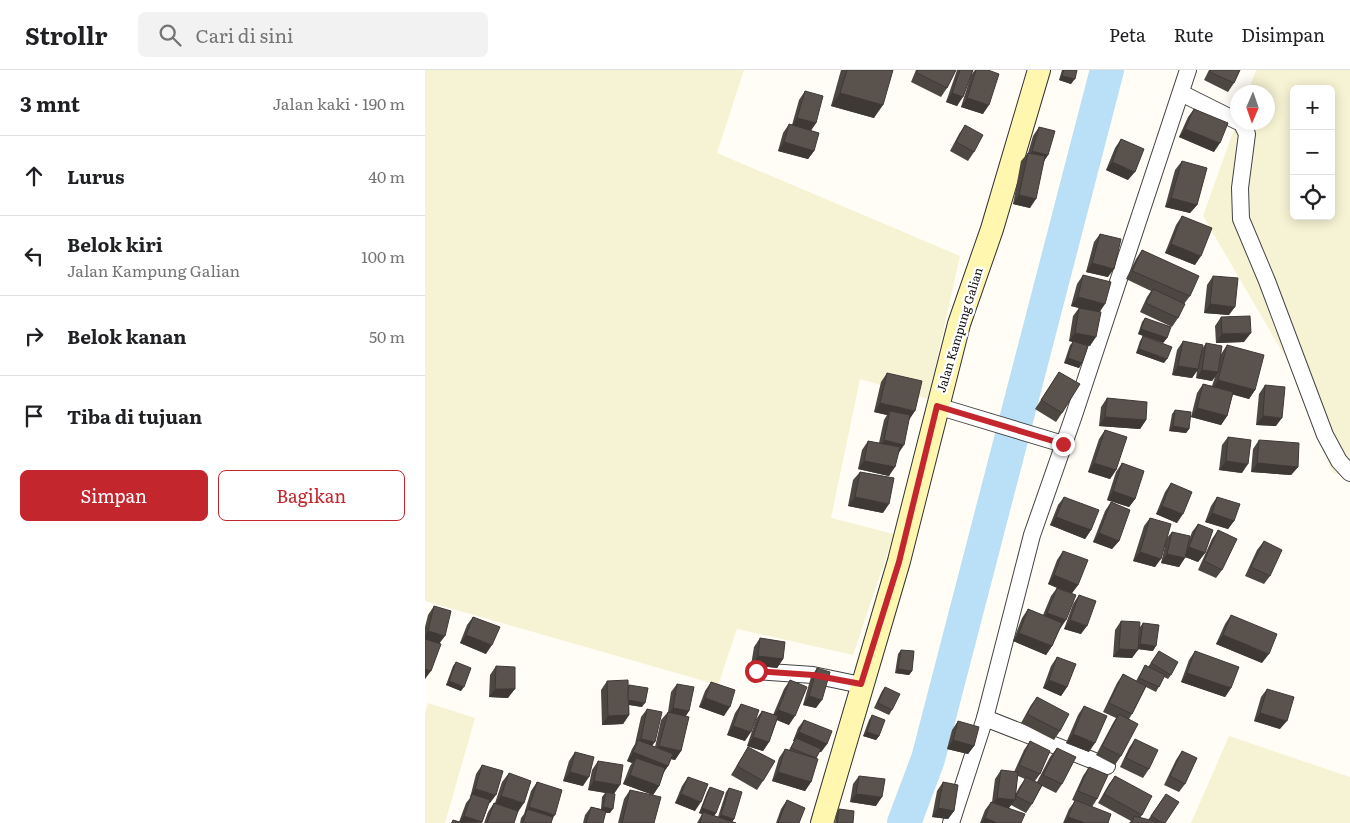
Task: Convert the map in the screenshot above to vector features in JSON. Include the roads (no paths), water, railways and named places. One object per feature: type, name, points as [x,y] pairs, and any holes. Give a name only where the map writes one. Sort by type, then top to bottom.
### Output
[{"type":"main road","name":"Jalan Kampung Galian","points":[[822,823],[861,684],[899,562],[959,324],[992,229],[1039,70]]},
{"type":"street","points":[[951,823],[985,718],[1032,535],[1188,70]]},
{"type":"street","points":[[1181,92],[1230,117]]},
{"type":"street","points":[[1244,130],[1247,134],[1239,188],[1241,219],[1267,281],[1325,435],[1339,461],[1350,473]]},
{"type":"street","points":[[937,406],[1063,444]]},
{"type":"street","points":[[756,671],[813,675],[861,684]]},
{"type":"street","points":[[985,718],[1107,766]]},
{"type":"waterway","points":[[904,823],[928,759],[1107,70]]}]
